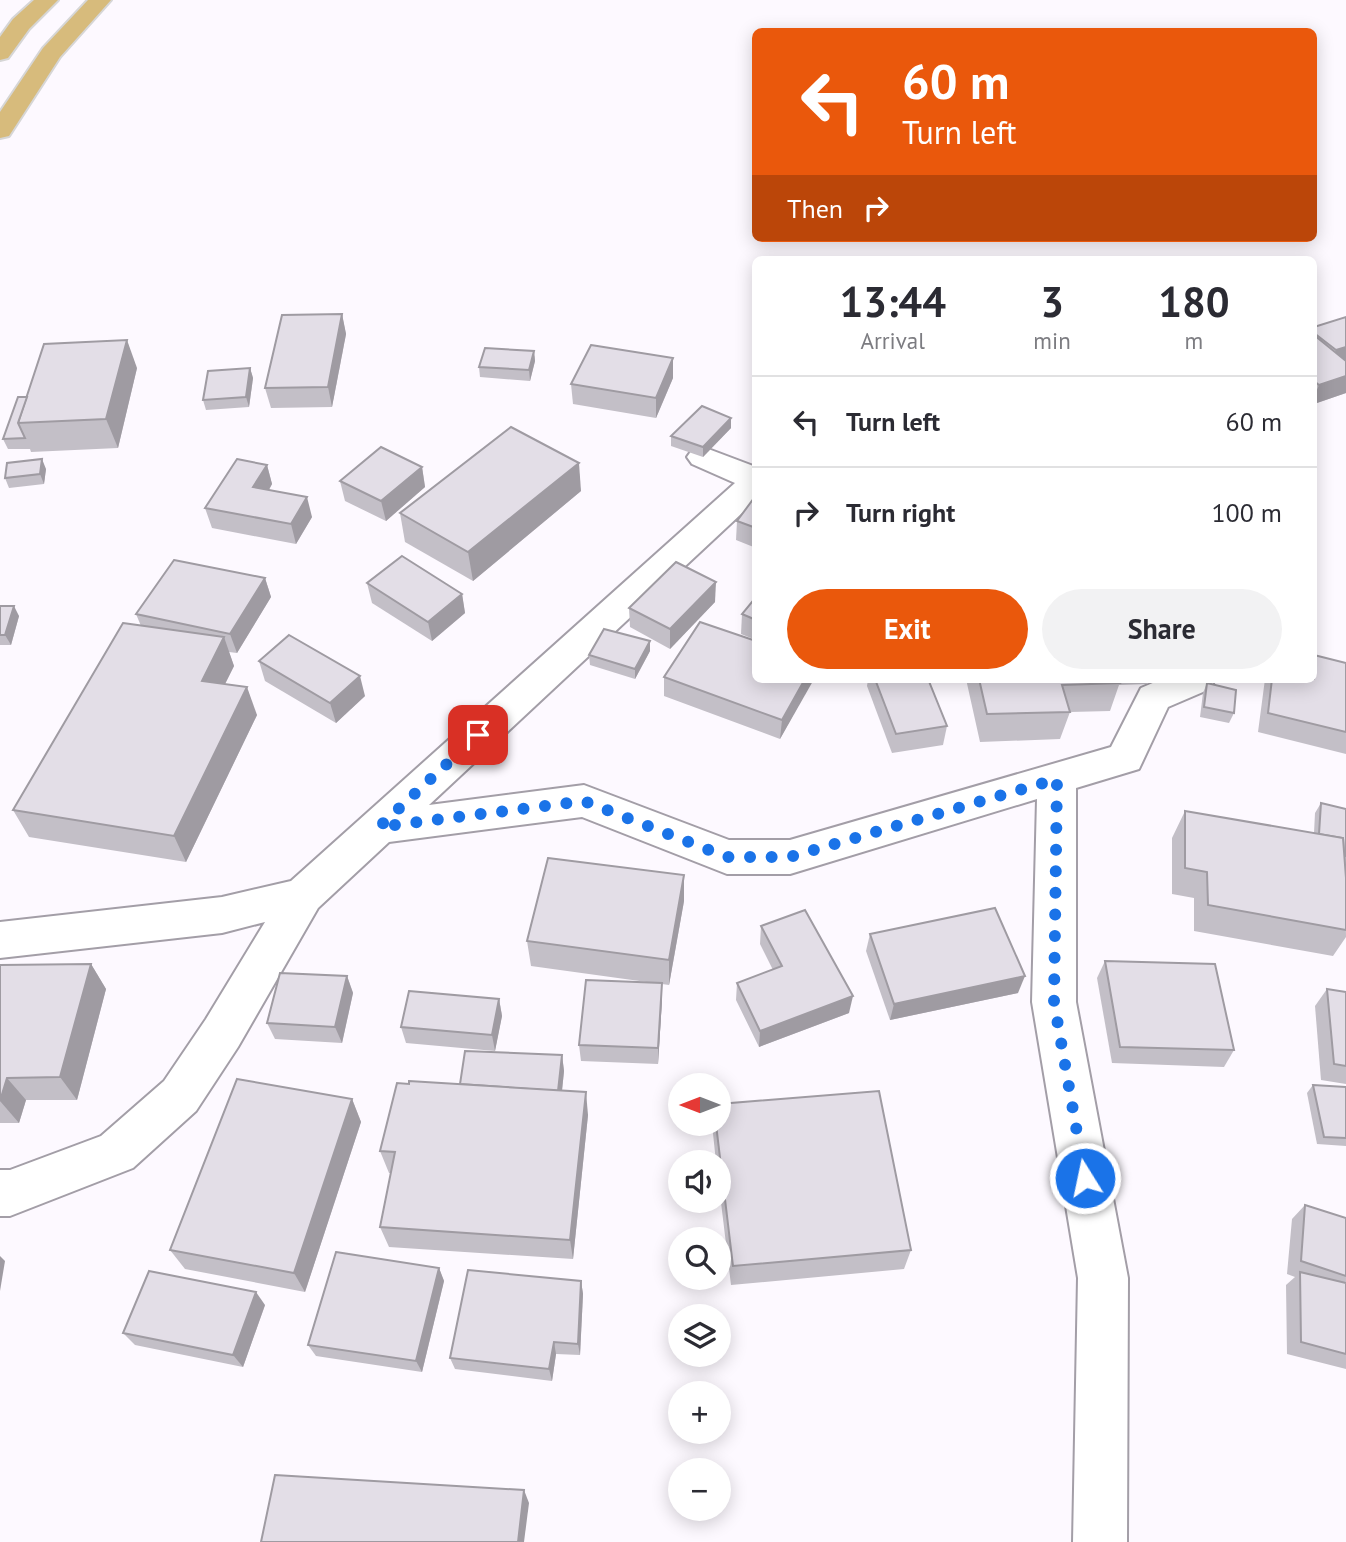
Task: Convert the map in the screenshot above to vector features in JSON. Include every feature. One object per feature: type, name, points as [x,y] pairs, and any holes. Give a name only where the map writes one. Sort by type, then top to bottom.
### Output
[{"type":"main road","points":[[0,52],[22,23],[47,0]]},
{"type":"main road","points":[[0,131],[51,53],[100,0]]},
{"type":"street","points":[[703,457],[752,479]]},
{"type":"street","points":[[0,1193],[10,1193],[117,1152],[180,1096],[222,1033],[303,896],[752,485]]},
{"type":"street","points":[[379,827],[584,801],[727,857],[790,857],[1125,758],[1154,698],[1188,683]]},
{"type":"street","points":[[1057,779],[1054,1002],[1103,1278],[1100,1542]]},
{"type":"street","points":[[0,940],[222,915],[303,896]]},
{"type":"building","points":[[342,314],[328,387],[265,388],[282,315]]},
{"type":"building","points":[[1346,317],[1346,347],[1336,350],[1317,335],[1317,326]]},
{"type":"building","points":[[1317,337],[1346,361],[1346,376],[1319,385]]},
{"type":"building","points":[[127,340],[106,419],[18,423],[44,344]]},
{"type":"building","points":[[591,345],[673,358],[656,398],[571,384]]},
{"type":"building","points":[[485,348],[534,351],[529,370],[479,367]]},
{"type":"building","points":[[250,368],[246,397],[203,400],[208,371]]},
{"type":"building","points":[[18,397],[27,397],[18,423],[25,438],[3,439]]},
{"type":"building","points":[[702,406],[731,418],[703,447],[671,436]]},
{"type":"building","points":[[511,427],[579,463],[468,552],[400,513]]},
{"type":"building","points":[[381,447],[422,467],[381,501],[340,481]]},
{"type":"building","points":[[42,459],[40,474],[5,478],[7,463]]},
{"type":"building","points":[[237,459],[267,465],[253,487],[307,497],[291,524],[205,508]]},
{"type":"building","points":[[752,501],[752,527],[737,521]]},
{"type":"building","points":[[402,556],[462,594],[428,622],[367,583]]},
{"type":"building","points":[[174,560],[265,578],[230,634],[136,614]]},
{"type":"building","points":[[676,562],[716,582],[670,629],[629,608]]},
{"type":"building","points":[[752,602],[752,618],[742,614]]},
{"type":"building","points":[[0,606],[14,606],[5,635],[0,635]]},
{"type":"building","points":[[700,622],[752,640],[752,683],[803,683],[782,720],[664,677]]},
{"type":"building","points":[[123,623],[224,637],[202,681],[247,687],[174,836],[13,810]]},
{"type":"building","points":[[604,629],[650,641],[635,669],[589,655]]},
{"type":"building","points":[[289,635],[360,676],[330,703],[259,661]]},
{"type":"building","points":[[1317,656],[1346,663],[1346,732],[1268,713],[1272,683],[1317,683]]},
{"type":"building","points":[[877,683],[930,683],[947,726],[896,734]]},
{"type":"building","points":[[980,683],[1120,683],[1062,685],[1070,712],[987,714]]},
{"type":"building","points":[[1207,683],[1236,690],[1234,713],[1204,707]]},
{"type":"building","points":[[1321,803],[1346,809],[1346,856],[1343,838],[1319,834]]},
{"type":"building","points":[[1185,811],[1343,838],[1346,930],[1208,905],[1207,872],[1185,868]]},
{"type":"building","points":[[548,858],[684,875],[669,960],[527,941]]},
{"type":"building","points":[[995,908],[1025,976],[894,1004],[870,934]]},
{"type":"building","points":[[805,910],[853,996],[760,1031],[737,983],[782,966],[761,926]]},
{"type":"building","points":[[1105,961],[1215,964],[1234,1050],[1120,1047]]},
{"type":"building","points":[[91,964],[60,1077],[7,1078],[0,1101],[0,965]]},
{"type":"building","points":[[280,973],[347,976],[335,1027],[267,1023]]},
{"type":"building","points":[[586,980],[662,983],[658,1048],[579,1045]]},
{"type":"building","points":[[1327,989],[1346,992],[1346,1066],[1334,1064]]},
{"type":"building","points":[[409,991],[499,999],[492,1035],[401,1027]]},
{"type":"building","points":[[465,1051],[562,1055],[558,1091],[460,1084]]},
{"type":"building","points":[[237,1079],[352,1099],[294,1273],[170,1250]]},
{"type":"building","points":[[409,1081],[586,1092],[570,1240],[380,1227],[395,1152],[380,1151],[397,1083],[409,1084]]},
{"type":"building","points":[[1313,1085],[1346,1087],[1346,1138],[1324,1137]]},
{"type":"building","points":[[879,1091],[911,1250],[733,1266],[731,1227],[728,1227],[727,1213],[731,1213],[731,1150],[719,1150],[717,1136],[732,1136],[732,1103]]},
{"type":"building","points":[[1305,1205],[1346,1218],[1346,1276],[1301,1261]]},
{"type":"building","points":[[336,1252],[439,1268],[416,1361],[308,1345]]},
{"type":"building","points":[[468,1270],[581,1281],[578,1344],[554,1342],[549,1369],[450,1358]]},
{"type":"building","points":[[149,1271],[256,1292],[233,1355],[123,1333]]},
{"type":"building","points":[[1300,1272],[1346,1283],[1346,1354],[1301,1342]]},
{"type":"building","points":[[275,1475],[524,1490],[518,1542],[261,1542]]},
{"type":"route","points":[[478,735],[379,827],[584,801],[727,857],[790,857],[1057,779],[1054,1002],[1085,1178]]}]
